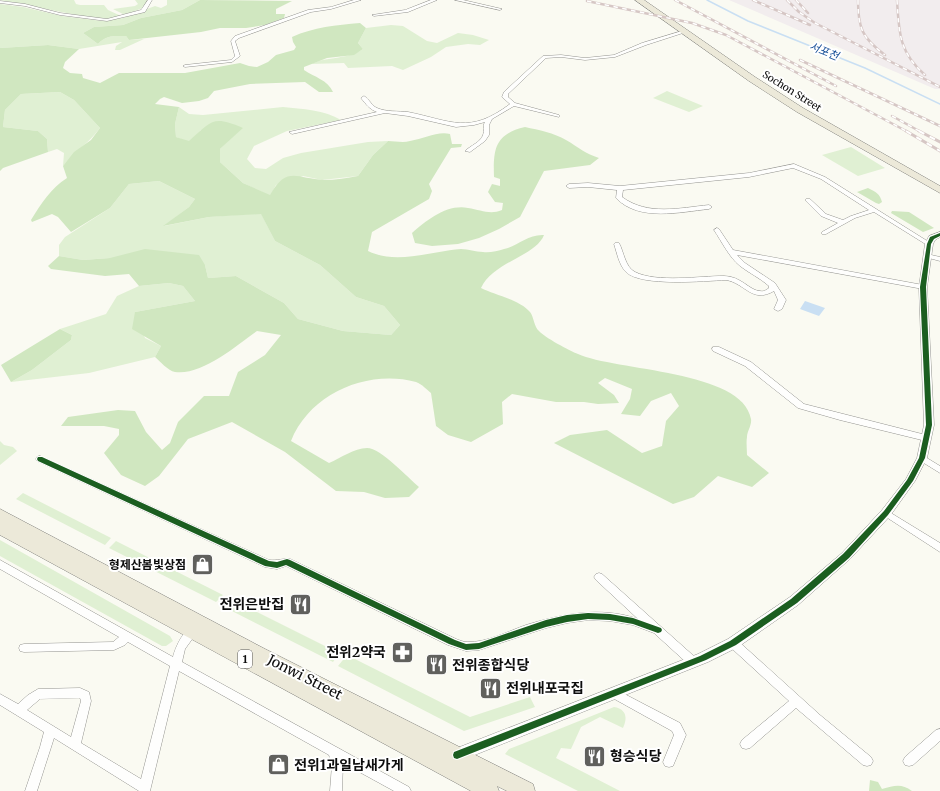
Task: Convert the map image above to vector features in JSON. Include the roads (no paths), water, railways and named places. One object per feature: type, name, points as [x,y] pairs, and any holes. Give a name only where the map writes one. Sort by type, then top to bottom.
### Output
[{"type":"main road","name":"Sochon Street","points":[[639,0],[752,79],[800,110],[940,190]]},
{"type":"main road","name":"Jonwi Street","points":[[0,515],[259,654],[526,791]]},
{"type":"main road","name":"Jonwi Street","points":[[0,528],[490,791]]},
{"type":"street","points":[[0,2],[25,5],[60,14],[107,20],[143,10],[147,7],[150,0]]},
{"type":"street","points":[[185,66],[232,61],[238,56],[233,41],[237,37],[310,11],[331,8],[359,0]]},
{"type":"street","points":[[374,14],[406,11],[435,0]]},
{"type":"street","points":[[457,0],[500,9]]},
{"type":"street","points":[[557,116],[513,104],[504,95],[543,58],[561,56],[585,59],[615,56],[644,44],[684,32]]},
{"type":"street","points":[[364,98],[369,106],[384,112]]},
{"type":"street","points":[[468,151],[482,141],[486,135],[486,126],[490,120],[513,104]]},
{"type":"street","points":[[292,132],[384,112],[402,113],[451,125],[490,120]]},
{"type":"street","points":[[569,186],[588,185],[620,188],[749,175],[794,166],[823,178],[929,244]]},
{"type":"street","points":[[620,188],[619,198],[632,207],[641,210],[653,211],[709,207]]},
{"type":"street","points":[[808,200],[814,209],[824,217],[844,222]]},
{"type":"street","points":[[824,233],[844,222],[874,210]]},
{"type":"street","points":[[718,230],[736,261],[767,278],[773,284],[782,300],[778,309]]},
{"type":"street","points":[[457,755],[692,662],[733,643],[794,601],[846,556],[886,513],[910,481],[922,458],[929,425],[923,288],[929,244],[932,238],[940,234]]},
{"type":"street","points":[[616,244],[628,270],[637,275],[681,278],[730,278],[737,280],[752,292],[759,294],[769,292],[772,289],[773,284]]},
{"type":"street","points":[[731,252],[923,288]]},
{"type":"street","points":[[927,256],[940,259]]},
{"type":"street","points":[[716,349],[748,364],[801,406],[840,418],[926,438]]},
{"type":"street","points":[[922,458],[940,470]]},
{"type":"street","points":[[40,459],[268,564],[277,565],[287,562],[452,642],[466,647],[479,646],[556,620],[575,616],[625,619],[658,630]]},
{"type":"street","points":[[886,513],[940,548]]},
{"type":"street","points":[[0,564],[126,636],[405,791]]},
{"type":"street","points":[[599,577],[692,662]]},
{"type":"street","points":[[0,699],[147,790],[180,647],[194,631]]},
{"type":"street","points":[[24,648],[114,646],[121,642],[126,636]]},
{"type":"street","points":[[733,643],[797,701],[867,761]]},
{"type":"street","points":[[20,710],[38,694],[80,693],[85,696],[86,701],[75,745]]},
{"type":"street","points":[[613,693],[676,727],[680,734],[669,762]]},
{"type":"street","points":[[746,744],[797,701]]},
{"type":"street","points":[[31,791],[50,736],[50,729]]},
{"type":"street","points":[[909,761],[940,734]]},
{"type":"street","points":[[333,751],[338,765],[336,791]]},
{"type":"water","points":[[805,301],[825,308],[819,316],[800,309]]},
{"type":"waterway","name":"서포천","points":[[707,0],[748,21],[865,68],[940,104]]},
{"type":"railway","points":[[675,0],[836,86]]},
{"type":"railway","points":[[753,0],[810,25]]},
{"type":"railway","points":[[787,0],[799,12],[815,23],[940,87]]},
{"type":"railway","points":[[796,0],[808,13]]},
{"type":"railway","points":[[858,0],[860,25],[863,32],[866,38],[885,55]]},
{"type":"railway","points":[[897,0],[900,32],[905,50],[916,67],[925,75]]},
{"type":"railway","points":[[587,1],[692,23],[726,35],[908,132]]},
{"type":"railway","points":[[800,60],[940,126]]},
{"type":"railway","points":[[892,116],[921,132]]},
{"type":"railway","points":[[906,131],[940,151]]},
{"type":"railway","points":[[919,131],[940,142]]},
{"type":"place","name":"형제산봄빛상점","points":[[202,564]]},
{"type":"place","name":"전위은반집","points":[[300,604]]},
{"type":"place","name":"전위2약국","points":[[402,652]]},
{"type":"place","name":"전위종합식당","points":[[436,665]]},
{"type":"place","name":"전위내포국집","points":[[491,688]]},
{"type":"place","name":"형승식당","points":[[594,756]]},
{"type":"place","name":"전위1과일남새가게","points":[[279,765]]}]
